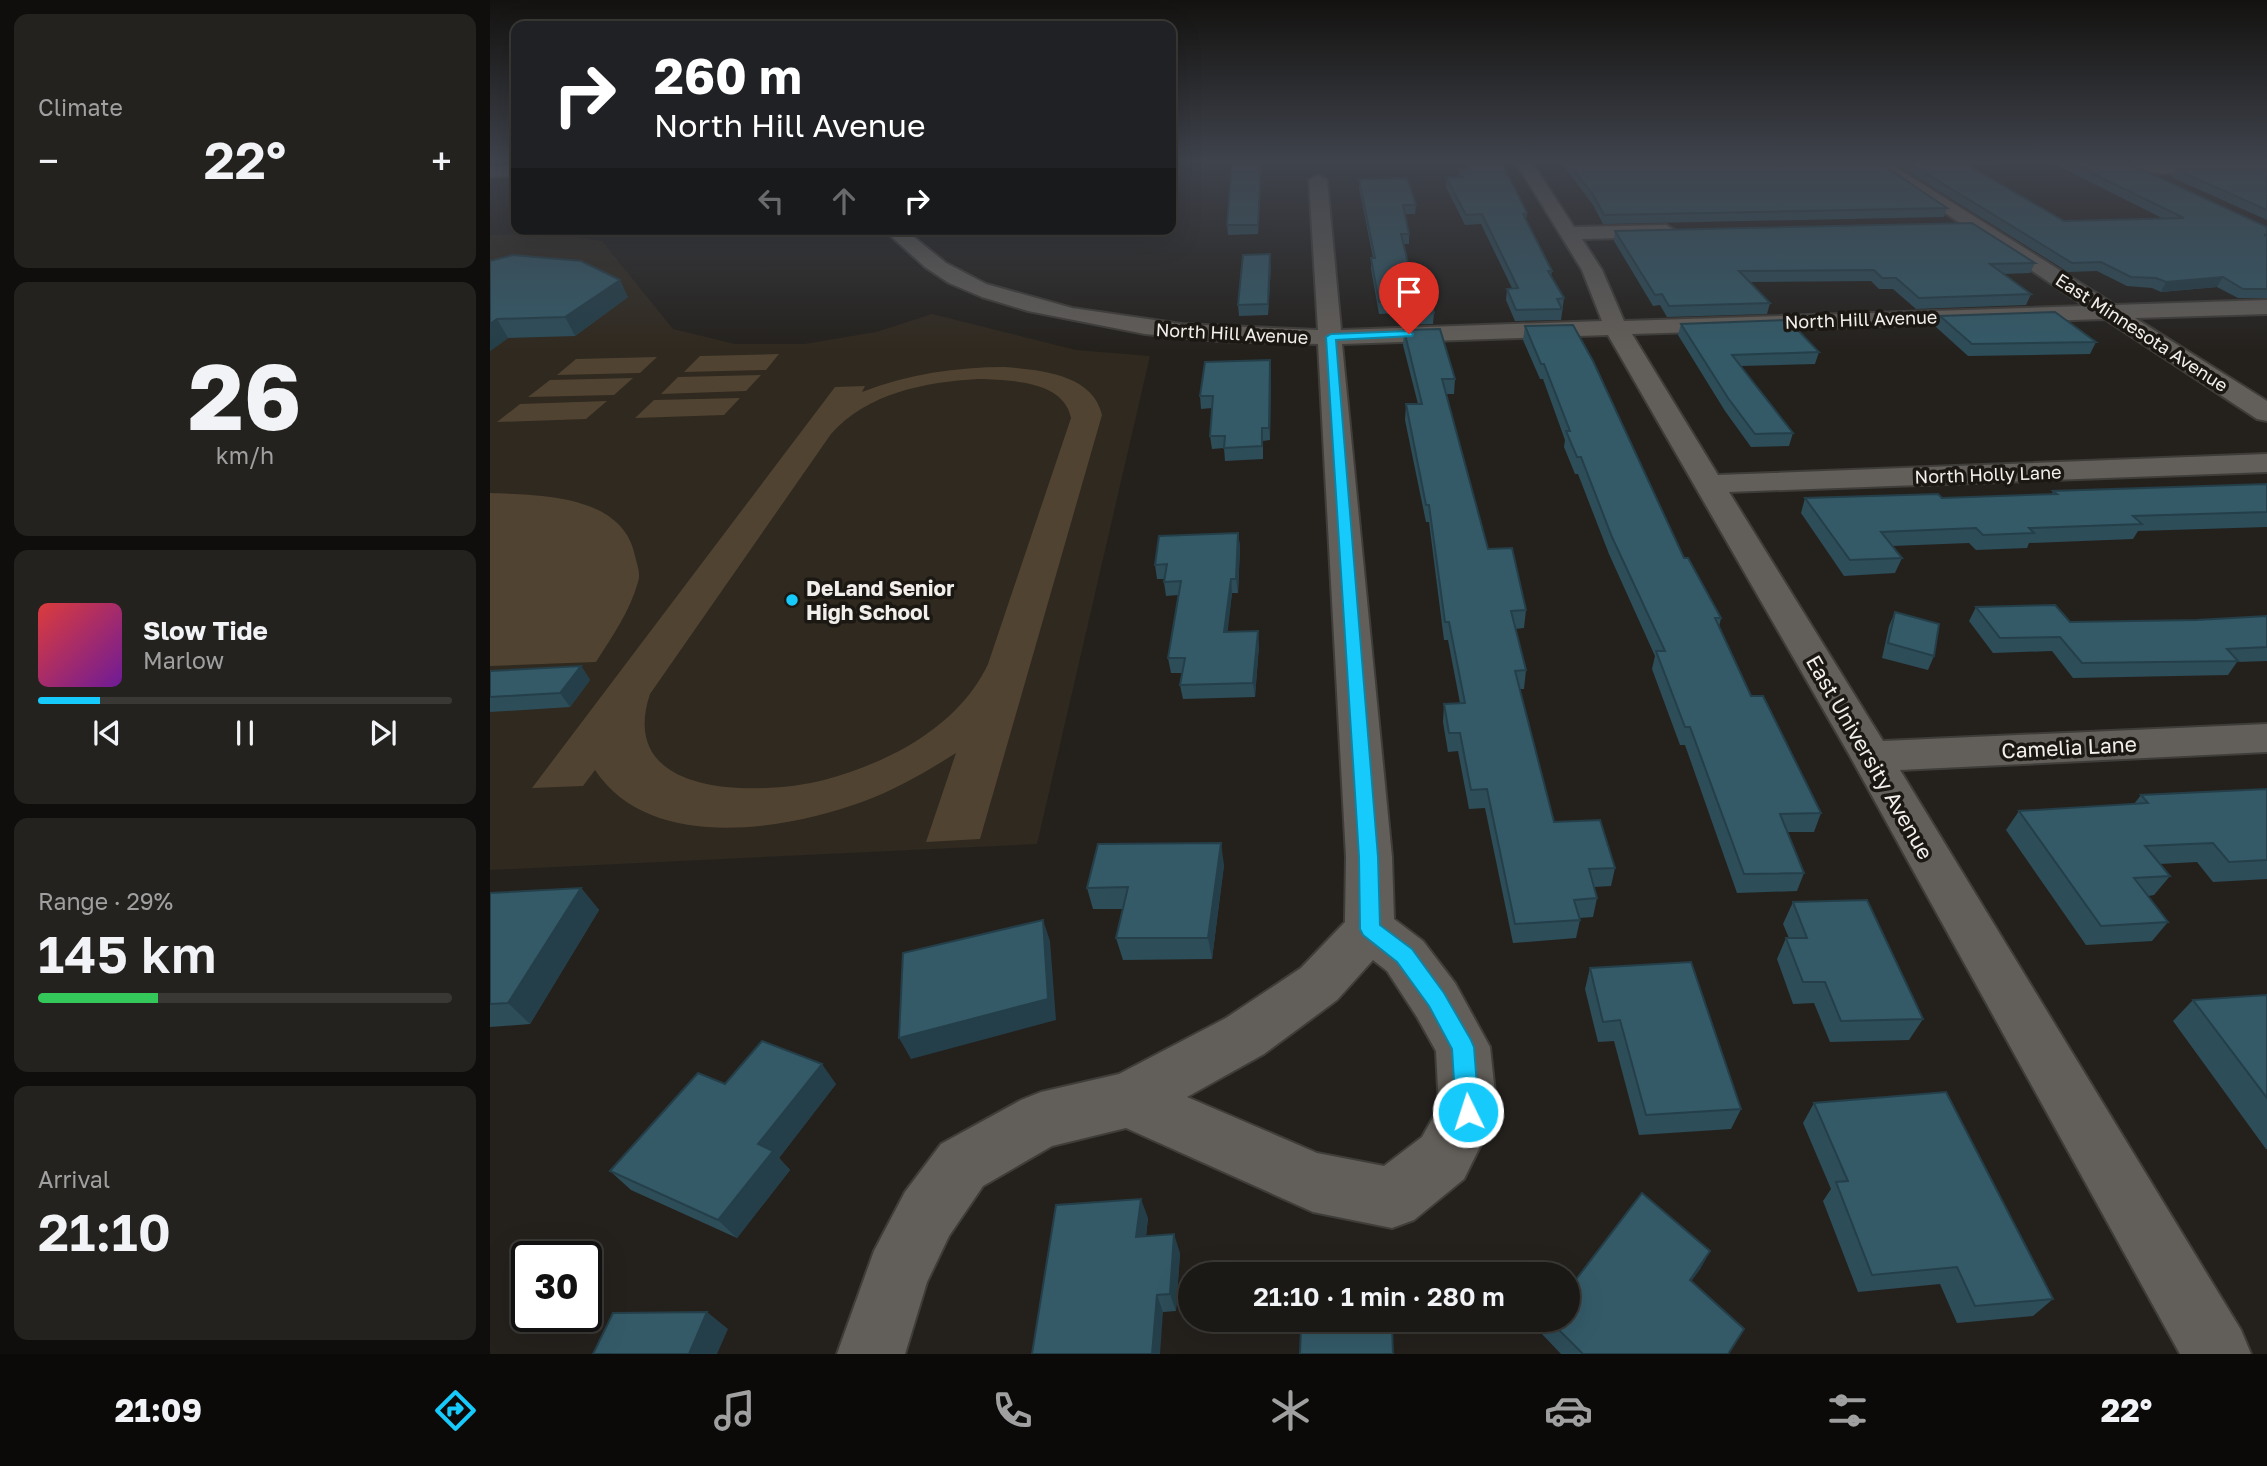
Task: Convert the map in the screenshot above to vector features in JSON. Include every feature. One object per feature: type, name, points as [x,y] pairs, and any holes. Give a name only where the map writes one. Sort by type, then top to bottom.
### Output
[{"type":"street","points":[[872,1354],[897,1274],[927,1214],[962,1165],[1041,1120],[1127,1100],[1245,1036],[1319,984],[1370,929],[1368,857],[1322,224]]},
{"type":"street","name":"East University Avenue","points":[[1563,224],[1592,270],[1616,328],[1871,756],[2217,1354]]},
{"type":"street","name":"East Minnesota Avenue","points":[[1973,224],[2267,412]]},
{"type":"street","points":[[1569,233],[1680,231]]},
{"type":"street","name":"North Hill Avenue","points":[[900,235],[947,273],[986,290],[1065,313],[1135,327],[1199,334],[1331,337],[2267,307]]},
{"type":"street","name":"North Holly Lane","points":[[1708,484],[2267,463]]},
{"type":"street","name":"Camelia Lane","points":[[1871,756],[2267,738]]},
{"type":"street","points":[[1127,1100],[1242,1148],[1313,1182],[1392,1198],[1443,1158],[1468,1112],[1463,1047],[1436,1000],[1405,956],[1370,929]]},
{"type":"shaded area","name":"DeLand Senior High School","points":[[490,235],[563,235],[602,241],[673,329],[735,344],[804,344],[876,332],[932,314],[1076,350],[1150,356],[1037,844],[490,870]]},
{"type":"shaded area","points":[[779,354],[766,370],[684,372],[700,356]]},
{"type":"shaded area","points":[[657,357],[640,373],[557,375],[576,359]]},
{"type":"shaded area","points":[[987,367],[1034,370],[1063,377],[1088,391],[1097,401],[1102,415],[980,839],[926,842],[956,753],[910,780],[862,802],[794,821],[757,826],[719,828],[682,824],[648,814],[619,796],[595,770],[583,786],[532,788],[835,387],[865,386],[862,392],[915,376]],"holes":[[[978,379],[1019,382],[1046,389],[1066,405],[1071,418],[988,664],[973,689],[944,721],[908,746],[867,766],[824,780],[765,788],[732,788],[700,782],[673,772],[653,754],[645,728],[650,694],[831,434],[862,409],[898,392],[938,383]]]},
{"type":"shaded area","points":[[761,375],[746,391],[661,394],[678,377]]},
{"type":"shaded area","points":[[633,378],[614,395],[528,397],[550,380]]},
{"type":"shaded area","points":[[740,398],[724,415],[635,418],[654,400]]},
{"type":"shaded area","points":[[607,401],[586,419],[497,422],[520,404]]},
{"type":"shaded area","points":[[490,493],[554,497],[576,502],[597,509],[614,520],[627,536],[638,566],[639,579],[625,613],[596,662],[490,666]]},
{"type":"building","points":[[1368,224],[1407,224],[1409,234],[1401,234],[1413,284],[1425,284],[1434,313],[1399,314],[1396,302],[1379,302],[1371,258],[1375,258]]},
{"type":"building","points":[[1487,224],[1528,224],[1552,271],[1548,271],[1564,298],[1557,299],[1562,309],[1516,310],[1507,289],[1518,288]]},
{"type":"building","points":[[1974,224],[2035,263],[1990,264],[2031,294],[1919,298],[1896,278],[1882,278],[1874,270],[1739,271],[1770,303],[1669,306],[1662,294],[1655,295],[1615,231]]},
{"type":"building","points":[[2009,224],[2261,224],[2267,227],[2267,235],[2264,235],[2267,236],[2267,289],[2243,289],[2223,277],[2166,282],[2156,278],[2131,277],[2101,262],[2072,263]]},
{"type":"building","points":[[1270,254],[1268,304],[1238,305],[1243,255]]},
{"type":"building","points":[[513,255],[581,261],[620,280],[565,317],[497,319],[490,324],[490,261]]},
{"type":"building","points":[[2055,312],[2096,342],[1972,344],[1940,316]]},
{"type":"building","points":[[1788,320],[1819,352],[1732,355],[1793,433],[1755,434],[1728,398],[1681,324]]},
{"type":"building","points":[[1573,325],[1593,361],[1684,558],[1688,558],[1721,618],[1715,618],[1751,696],[1763,696],[1821,813],[1780,814],[1804,873],[1744,874],[1690,727],[1685,727],[1656,651],[1665,651],[1612,537],[1581,457],[1577,457],[1544,364],[1541,364],[1525,326]]},
{"type":"building","points":[[1440,329],[1455,379],[1442,379],[1488,549],[1512,548],[1526,610],[1511,611],[1526,670],[1515,671],[1554,822],[1600,820],[1615,868],[1589,869],[1597,898],[1574,900],[1580,920],[1515,924],[1487,789],[1471,790],[1460,733],[1449,733],[1444,704],[1465,703],[1449,622],[1445,622],[1429,505],[1426,505],[1406,404],[1422,404],[1404,330]]},
{"type":"building","points":[[1270,360],[1269,428],[1262,428],[1262,446],[1224,448],[1225,436],[1210,436],[1213,396],[1200,396],[1205,362]]},
{"type":"building","points":[[2267,484],[2267,512],[2133,516],[2142,524],[2029,528],[2034,533],[1983,535],[1976,528],[1881,532],[1902,558],[1850,560],[1805,498],[1938,494],[1942,498],[2057,494],[2053,491]]},
{"type":"building","points":[[1238,533],[1236,579],[1231,579],[1224,632],[1258,631],[1253,683],[1180,685],[1185,658],[1168,658],[1181,581],[1164,582],[1167,564],[1155,565],[1159,536]]},
{"type":"building","points":[[2055,605],[2070,622],[2267,616],[2267,647],[2227,649],[2238,661],[2082,663],[2060,637],[2000,638],[1976,607]]},
{"type":"building","points":[[1895,612],[1939,624],[1934,656],[1888,643]]},
{"type":"building","points":[[581,666],[560,693],[490,697],[490,671]]},
{"type":"building","points":[[2267,789],[2267,860],[2229,862],[2213,843],[2145,846],[2170,876],[2134,878],[2168,922],[2101,926],[2019,811],[2148,803],[2141,795]]},
{"type":"building","points":[[1221,843],[1208,938],[1116,938],[1128,887],[1087,888],[1098,844]]},
{"type":"building","points":[[581,888],[508,1003],[490,1004],[490,893]]},
{"type":"building","points":[[1867,900],[1923,1019],[1841,1021],[1825,982],[1803,982],[1786,938],[1807,938],[1793,902]]},
{"type":"building","points":[[1043,920],[1048,999],[899,1038],[903,953]]},
{"type":"building","points":[[1691,962],[1741,1109],[1646,1115],[1620,1020],[1603,1022],[1590,968]]},
{"type":"building","points":[[2267,995],[2267,1098],[2193,1000]]},
{"type":"building","points":[[762,1041],[822,1064],[758,1144],[773,1151],[718,1220],[610,1171],[698,1073],[725,1084]]},
{"type":"building","points":[[1946,1092],[2053,1299],[1975,1306],[1957,1267],[1872,1275],[1836,1182],[1848,1181],[1814,1103]]},
{"type":"building","points":[[1642,1193],[1710,1251],[1690,1280],[1744,1329],[1728,1354],[1583,1354],[1561,1332],[1580,1332],[1580,1274]]},
{"type":"building","points":[[1141,1199],[1136,1237],[1174,1234],[1170,1294],[1157,1295],[1152,1354],[1032,1354],[1056,1205]]},
{"type":"building","points":[[707,1312],[689,1354],[593,1354],[613,1313]]},
{"type":"building","points":[[1301,1332],[1392,1332],[1393,1354],[1300,1354]]},
{"type":"place","name":"DeLand Senior High School","points":[[792,600]]},
{"type":"route","points":[[1409,334],[1331,337],[1368,857],[1370,929],[1405,956],[1436,1000],[1463,1047],[1468,1112]]}]
